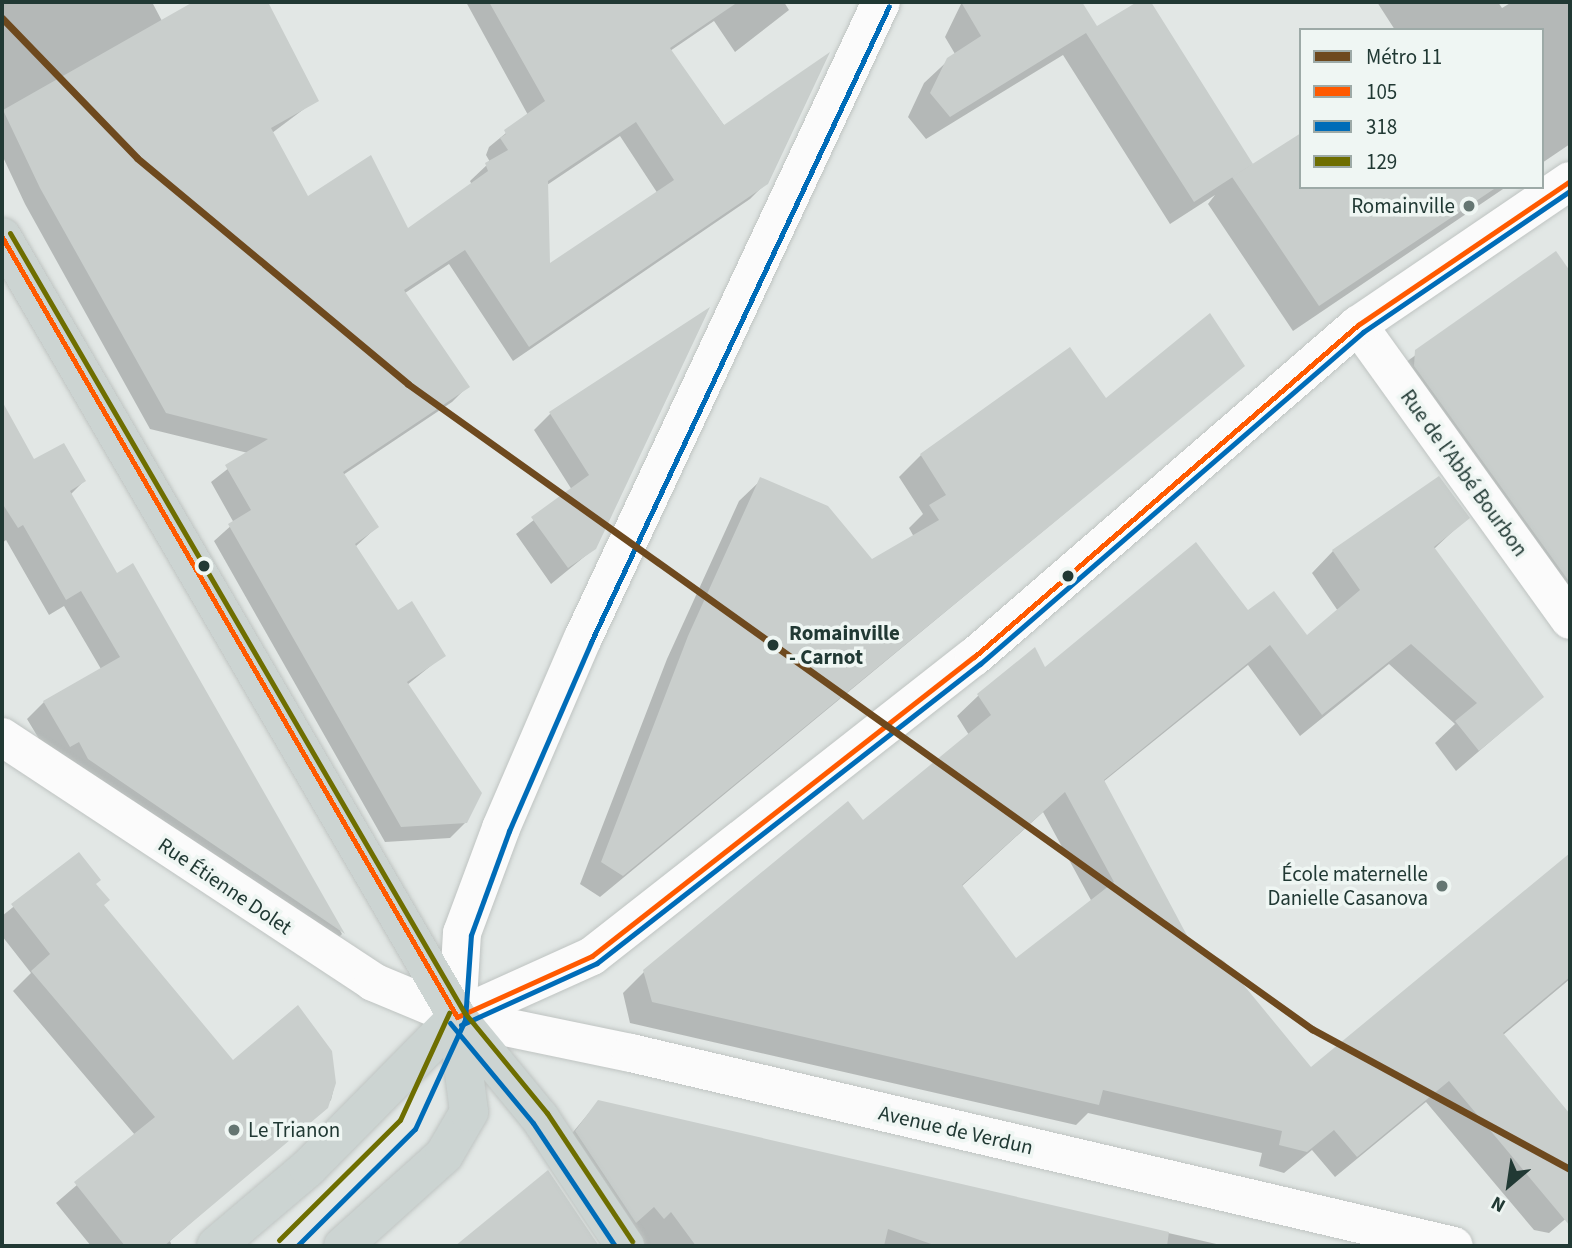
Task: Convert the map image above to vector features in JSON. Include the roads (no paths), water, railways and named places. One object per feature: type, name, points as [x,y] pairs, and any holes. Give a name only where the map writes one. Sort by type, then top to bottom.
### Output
[{"type":"main road","points":[[2,237],[457,1017],[540,1118],[625,1246]]},
{"type":"main road","points":[[216,1246],[308,1168],[457,1017]]},
{"type":"main road","points":[[342,1246],[444,1155],[469,1112],[457,1017]]},
{"type":"street","points":[[881,2],[583,638],[501,828],[462,933],[457,1017],[592,956],[974,657],[1358,325],[1570,181]]},
{"type":"street","name":"Rue de l'Abbé Bourbon","points":[[1358,325],[1570,620]]},
{"type":"street","name":"Rue Étienne Dolet","points":[[2,737],[373,982],[457,1017]]},
{"type":"street","name":"Avenue de Verdun","points":[[457,1017],[631,1053],[1454,1246]]},
{"type":"metro line","name":"11","points":[[2,18],[137,158],[408,384],[1312,1029],[1570,1169]]},
{"type":"place","name":"Romainville","points":[[1469,206]]},
{"type":"place","name":"Romainville - Carnot","points":[[773,645]]},
{"type":"place","name":"École maternelle Danielle Casanova","points":[[1442,886]]},
{"type":"place","name":"Le Trianon","points":[[234,1130]]}]
